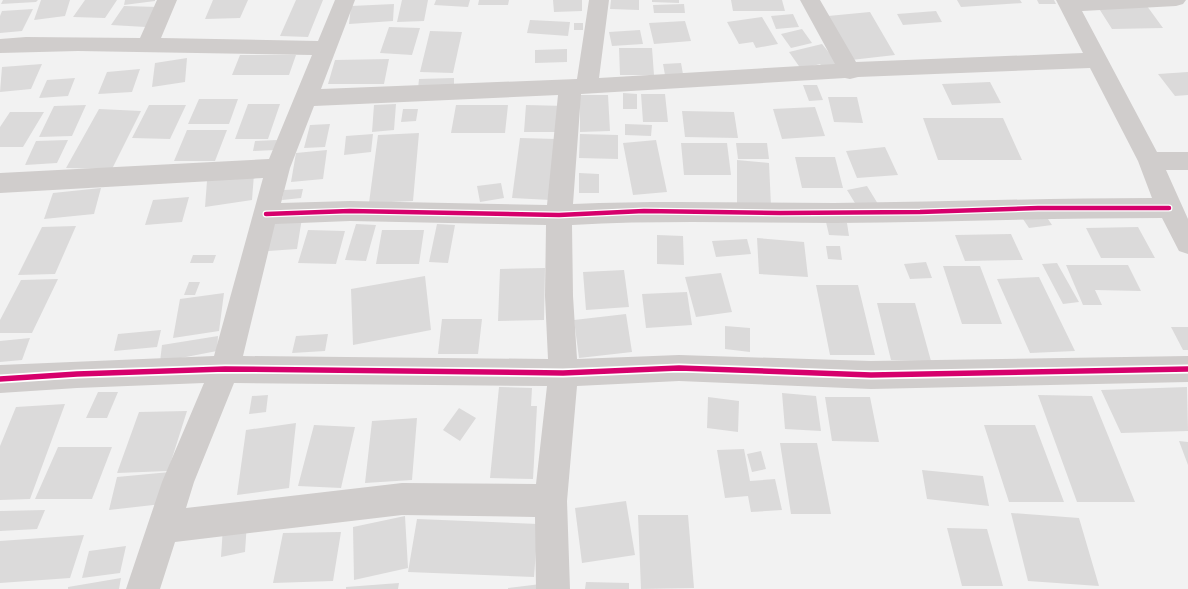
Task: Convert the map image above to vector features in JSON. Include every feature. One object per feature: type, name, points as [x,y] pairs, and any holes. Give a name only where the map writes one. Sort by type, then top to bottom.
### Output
[{"type":"street","points":[[148,45],[167,0]]},
{"type":"street","points":[[142,589],[178,482],[225,368],[244,299],[252,258],[278,168],[345,0]]},
{"type":"street","points":[[553,589],[551,501],[563,373],[559,296],[559,215],[579,87],[599,0]]},
{"type":"street","points":[[810,0],[850,72]]},
{"type":"street","points":[[1176,0],[1067,2],[1099,60],[1150,161],[1169,208],[1188,244]]},
{"type":"street","points":[[0,46],[26,44],[327,48]]},
{"type":"street","points":[[305,98],[579,87],[850,72],[921,66],[1099,60]]},
{"type":"street","points":[[1150,161],[1188,161]]},
{"type":"street","points":[[0,183],[278,168]]},
{"type":"street","points":[[266,214],[350,211],[559,215],[644,211],[790,213],[920,212],[1038,208],[1169,208]]},
{"type":"street","points":[[0,379],[225,368],[563,373],[679,368],[871,375],[1188,369]]},
{"type":"street","points":[[163,527],[402,499],[551,501]]},
{"type":"building","points":[[3,0],[38,0],[36,2],[1,4]]},
{"type":"building","points":[[41,0],[70,0],[65,16],[34,20]]},
{"type":"building","points":[[85,0],[117,0],[105,18],[73,17]]},
{"type":"building","points":[[125,0],[155,0],[155,1],[124,5]]},
{"type":"building","points":[[213,0],[248,0],[240,18],[205,19]]},
{"type":"building","points":[[296,0],[323,0],[308,37],[280,36]]},
{"type":"building","points":[[402,0],[428,0],[424,21],[397,22]]},
{"type":"building","points":[[436,0],[470,0],[468,7],[434,5]]},
{"type":"building","points":[[479,0],[509,0],[508,5],[478,5]]},
{"type":"building","points":[[553,0],[582,0],[582,11],[554,12]]},
{"type":"building","points":[[611,0],[639,0],[639,10],[610,9]]},
{"type":"building","points":[[652,0],[679,0],[679,3],[652,2]]},
{"type":"building","points":[[731,0],[782,0],[785,11],[733,11]]},
{"type":"building","points":[[957,0],[1020,0],[1022,3],[961,7]]},
{"type":"building","points":[[1037,0],[1054,0],[1056,4],[1039,4]]},
{"type":"building","points":[[394,4],[393,21],[349,24],[351,6]]},
{"type":"building","points":[[684,4],[685,13],[654,13],[653,5]]},
{"type":"building","points":[[124,6],[158,7],[146,27],[111,25]]},
{"type":"building","points":[[1147,6],[1163,28],[1112,29],[1098,7]]},
{"type":"building","points":[[33,9],[22,31],[0,33],[0,16],[2,11]]},
{"type":"building","points":[[936,11],[942,22],[903,25],[897,14]]},
{"type":"building","points":[[870,12],[895,55],[851,60],[828,16]]},
{"type":"building","points":[[793,14],[799,27],[776,29],[771,16]]},
{"type":"building","points":[[762,17],[778,44],[756,48],[753,42],[739,44],[727,22]]},
{"type":"building","points":[[530,20],[570,22],[568,36],[527,33]]},
{"type":"building","points":[[685,21],[691,41],[654,44],[649,23]]},
{"type":"building","points":[[574,23],[583,23],[583,30],[574,30]]},
{"type":"building","points":[[389,27],[420,28],[412,55],[380,53]]},
{"type":"building","points":[[802,29],[812,43],[791,48],[781,34]]},
{"type":"building","points":[[640,30],[643,44],[612,46],[609,32]]},
{"type":"building","points":[[430,31],[462,32],[453,73],[420,72]]},
{"type":"building","points":[[822,44],[839,65],[824,69],[820,64],[801,69],[789,52]]},
{"type":"building","points":[[619,48],[652,48],[654,75],[620,75]]},
{"type":"building","points":[[567,49],[567,62],[535,63],[535,50]]},
{"type":"building","points":[[240,55],[296,55],[289,75],[232,75]]},
{"type":"building","points":[[187,58],[185,82],[152,87],[155,63]]},
{"type":"building","points":[[389,59],[384,84],[328,84],[335,60]]},
{"type":"building","points":[[681,63],[683,74],[665,75],[663,64]]},
{"type":"building","points":[[42,64],[31,89],[0,92],[2,67]]},
{"type":"building","points":[[140,69],[132,92],[98,94],[107,72]]},
{"type":"building","points":[[1188,72],[1188,95],[1175,96],[1158,74]]},
{"type":"building","points":[[75,78],[68,96],[39,98],[47,80]]},
{"type":"building","points":[[454,78],[454,88],[418,89],[419,79]]},
{"type":"building","points":[[990,82],[1001,103],[952,105],[942,84]]},
{"type":"building","points":[[803,85],[817,85],[823,100],[809,101]]},
{"type":"building","points":[[623,93],[637,94],[637,109],[623,109]]},
{"type":"building","points":[[641,94],[665,94],[668,122],[643,122]]},
{"type":"building","points":[[580,95],[608,95],[610,131],[580,132]]},
{"type":"building","points":[[828,97],[857,97],[863,123],[834,122]]},
{"type":"building","points":[[199,99],[238,99],[229,124],[188,124]]},
{"type":"building","points":[[248,104],[280,104],[268,139],[235,139]]},
{"type":"building","points":[[396,104],[394,130],[372,132],[374,105]]},
{"type":"building","points":[[86,105],[72,136],[39,137],[54,106]]},
{"type":"building","points":[[149,105],[186,105],[170,139],[132,138]]},
{"type":"building","points":[[456,105],[508,105],[505,133],[451,133]]},
{"type":"building","points":[[526,105],[566,106],[565,132],[524,132]]},
{"type":"building","points":[[815,107],[825,136],[782,139],[773,109]]},
{"type":"building","points":[[99,109],[141,111],[112,169],[66,168]]},
{"type":"building","points":[[403,109],[418,109],[416,121],[401,122]]},
{"type":"building","points":[[682,111],[734,112],[738,138],[685,137]]},
{"type":"building","points":[[10,112],[44,112],[23,147],[0,147],[0,127]]},
{"type":"building","points":[[923,118],[1003,118],[1022,160],[938,160]]},
{"type":"building","points":[[330,124],[325,147],[304,148],[310,125]]},
{"type":"building","points":[[625,124],[652,125],[651,136],[625,135]]},
{"type":"building","points":[[187,130],[227,130],[215,161],[174,161]]},
{"type":"building","points":[[419,133],[413,201],[369,203],[378,135]]},
{"type":"building","points":[[373,134],[371,152],[344,155],[346,136]]},
{"type":"building","points":[[580,134],[618,135],[618,159],[579,158]]},
{"type":"building","points":[[520,138],[557,139],[551,200],[512,198]]},
{"type":"building","points":[[68,140],[57,163],[25,165],[36,141]]},
{"type":"building","points":[[277,140],[275,150],[253,151],[255,141]]},
{"type":"building","points":[[656,140],[667,192],[633,195],[623,143]]},
{"type":"building","points":[[681,143],[727,143],[731,175],[684,175]]},
{"type":"building","points":[[736,143],[767,143],[769,159],[738,159]]},
{"type":"building","points":[[885,147],[898,175],[857,178],[846,151]]},
{"type":"building","points":[[327,150],[323,179],[291,182],[296,153]]},
{"type":"building","points":[[795,157],[835,157],[843,188],[802,188]]},
{"type":"building","points":[[737,160],[769,163],[771,206],[737,203]]},
{"type":"building","points":[[579,173],[599,174],[599,193],[579,193]]},
{"type":"building","points":[[254,174],[252,200],[205,207],[207,181]]},
{"type":"building","points":[[501,183],[504,198],[480,202],[477,186]]},
{"type":"building","points":[[867,186],[878,204],[858,208],[847,190]]},
{"type":"building","points":[[101,188],[94,214],[44,219],[53,193]]},
{"type":"building","points":[[303,189],[301,198],[282,200],[284,190]]},
{"type":"building","points":[[189,197],[182,222],[145,225],[153,200]]},
{"type":"building","points":[[1044,213],[1052,225],[1029,228],[1021,216]]},
{"type":"building","points":[[302,218],[297,249],[268,251],[273,220]]},
{"type":"building","points":[[826,222],[847,223],[849,236],[829,235]]},
{"type":"building","points":[[356,224],[376,225],[366,261],[345,260]]},
{"type":"building","points":[[437,224],[455,225],[448,263],[429,262]]},
{"type":"building","points":[[76,226],[55,274],[18,275],[42,227]]},
{"type":"building","points":[[1138,227],[1155,258],[1101,258],[1086,228]]},
{"type":"building","points":[[308,230],[345,231],[336,264],[298,263]]},
{"type":"building","points":[[382,230],[424,230],[419,264],[376,264]]},
{"type":"building","points":[[1011,234],[1023,260],[965,261],[955,235]]},
{"type":"building","points":[[657,235],[683,236],[684,265],[657,264]]},
{"type":"building","points":[[757,238],[804,242],[808,277],[759,274]]},
{"type":"building","points":[[747,239],[751,254],[716,257],[712,241]]},
{"type":"building","points":[[826,246],[840,246],[842,260],[828,259]]},
{"type":"building","points":[[193,255],[216,255],[213,263],[190,263]]},
{"type":"building","points":[[926,262],[932,278],[910,279],[904,264]]},
{"type":"building","points":[[1057,263],[1079,302],[1063,304],[1042,264]]},
{"type":"building","points":[[1066,265],[1128,265],[1141,291],[1095,290],[1102,305],[1083,305]]},
{"type":"building","points":[[943,266],[980,266],[1002,324],[962,324]]},
{"type":"building","points":[[545,268],[544,320],[498,321],[500,269]]},
{"type":"building","points":[[624,270],[629,307],[586,310],[583,272]]},
{"type":"building","points":[[721,273],[732,312],[696,317],[685,277]]},
{"type":"building","points":[[425,276],[431,330],[353,345],[351,289]]},
{"type":"building","points":[[1039,277],[1075,351],[1030,353],[997,279]]},
{"type":"building","points":[[58,279],[32,333],[0,333],[0,320],[21,280]]},
{"type":"building","points":[[189,282],[200,282],[195,295],[184,295]]},
{"type":"building","points":[[816,285],[858,285],[875,355],[830,355]]},
{"type":"building","points":[[687,292],[692,325],[646,328],[642,294]]},
{"type":"building","points":[[224,293],[219,331],[173,338],[180,299]]},
{"type":"building","points":[[877,303],[915,303],[931,361],[891,360]]},
{"type":"building","points":[[626,314],[632,352],[579,358],[574,320]]},
{"type":"building","points":[[442,319],[482,319],[478,354],[438,354]]},
{"type":"building","points":[[725,326],[750,328],[750,352],[725,349]]},
{"type":"building","points":[[1171,327],[1188,327],[1188,350],[1183,350]]},
{"type":"building","points":[[161,330],[157,347],[114,351],[118,334]]},
{"type":"building","points":[[328,334],[325,351],[292,353],[296,336]]},
{"type":"building","points":[[218,336],[217,351],[160,362],[162,345]]},
{"type":"building","points":[[30,338],[22,360],[0,362],[0,341]]},
{"type":"building","points":[[499,387],[532,388],[531,406],[537,406],[533,479],[490,478]]},
{"type":"building","points":[[1187,387],[1188,431],[1121,433],[1101,390]]},
{"type":"building","points":[[98,392],[118,392],[107,418],[86,418]]},
{"type":"building","points":[[782,393],[816,396],[821,431],[785,429]]},
{"type":"building","points":[[268,395],[266,412],[249,414],[252,396]]},
{"type":"building","points":[[1038,395],[1092,396],[1135,502],[1077,502]]},
{"type":"building","points":[[708,397],[739,401],[738,432],[707,428]]},
{"type":"building","points":[[825,397],[870,397],[879,442],[832,441]]},
{"type":"building","points":[[65,404],[30,499],[0,500],[0,446],[16,407]]},
{"type":"building","points":[[459,408],[476,418],[460,441],[443,430]]},
{"type":"building","points":[[187,411],[168,471],[117,473],[139,412]]},
{"type":"building","points":[[417,418],[412,480],[365,483],[372,421]]},
{"type":"building","points":[[296,423],[289,488],[237,495],[246,430]]},
{"type":"building","points":[[314,425],[355,427],[341,488],[298,486]]},
{"type":"building","points":[[984,425],[1035,425],[1064,502],[1009,502]]},
{"type":"building","points":[[1179,441],[1188,442],[1188,465]]},
{"type":"building","points":[[780,443],[817,443],[831,514],[791,514]]},
{"type":"building","points":[[58,447],[112,447],[92,499],[35,499]]},
{"type":"building","points":[[744,449],[750,481],[775,479],[782,510],[751,512],[748,496],[725,498],[717,450]]},
{"type":"building","points":[[761,451],[766,469],[752,472],[747,454]]},
{"type":"building","points":[[922,470],[983,476],[989,506],[927,499]]},
{"type":"building","points":[[170,472],[162,504],[109,510],[117,477]]},
{"type":"building","points":[[626,501],[635,555],[582,563],[575,508]]},
{"type":"building","points":[[45,510],[37,529],[0,531],[0,511]]},
{"type":"building","points":[[1011,513],[1079,518],[1099,586],[1028,581]]},
{"type":"building","points":[[638,515],[688,515],[694,588],[641,589]]},
{"type":"building","points":[[405,516],[408,568],[354,580],[353,527]]},
{"type":"building","points":[[417,519],[538,524],[534,577],[408,572]]},
{"type":"building","points":[[247,522],[245,552],[221,557],[223,527]]},
{"type":"building","points":[[947,528],[987,529],[1003,586],[962,586]]},
{"type":"building","points":[[341,532],[333,581],[273,583],[283,533]]},
{"type":"building","points":[[84,535],[70,578],[0,583],[0,541]]},
{"type":"building","points":[[126,546],[120,573],[82,578],[89,551]]},
{"type":"building","points":[[121,578],[119,589],[68,589],[68,587]]},
{"type":"building","points":[[586,582],[629,583],[629,589],[585,589]]},
{"type":"building","points":[[399,583],[398,589],[346,589],[346,587]]},
{"type":"building","points":[[541,584],[541,589],[508,589],[508,588]]},
{"type":"cycle path","points":[[266,214],[350,211],[559,215],[644,211],[780,213],[920,212],[1038,208],[1169,208]]},
{"type":"cycle path","points":[[0,379],[77,374],[225,369],[563,373],[679,368],[871,375],[1188,369]]}]
